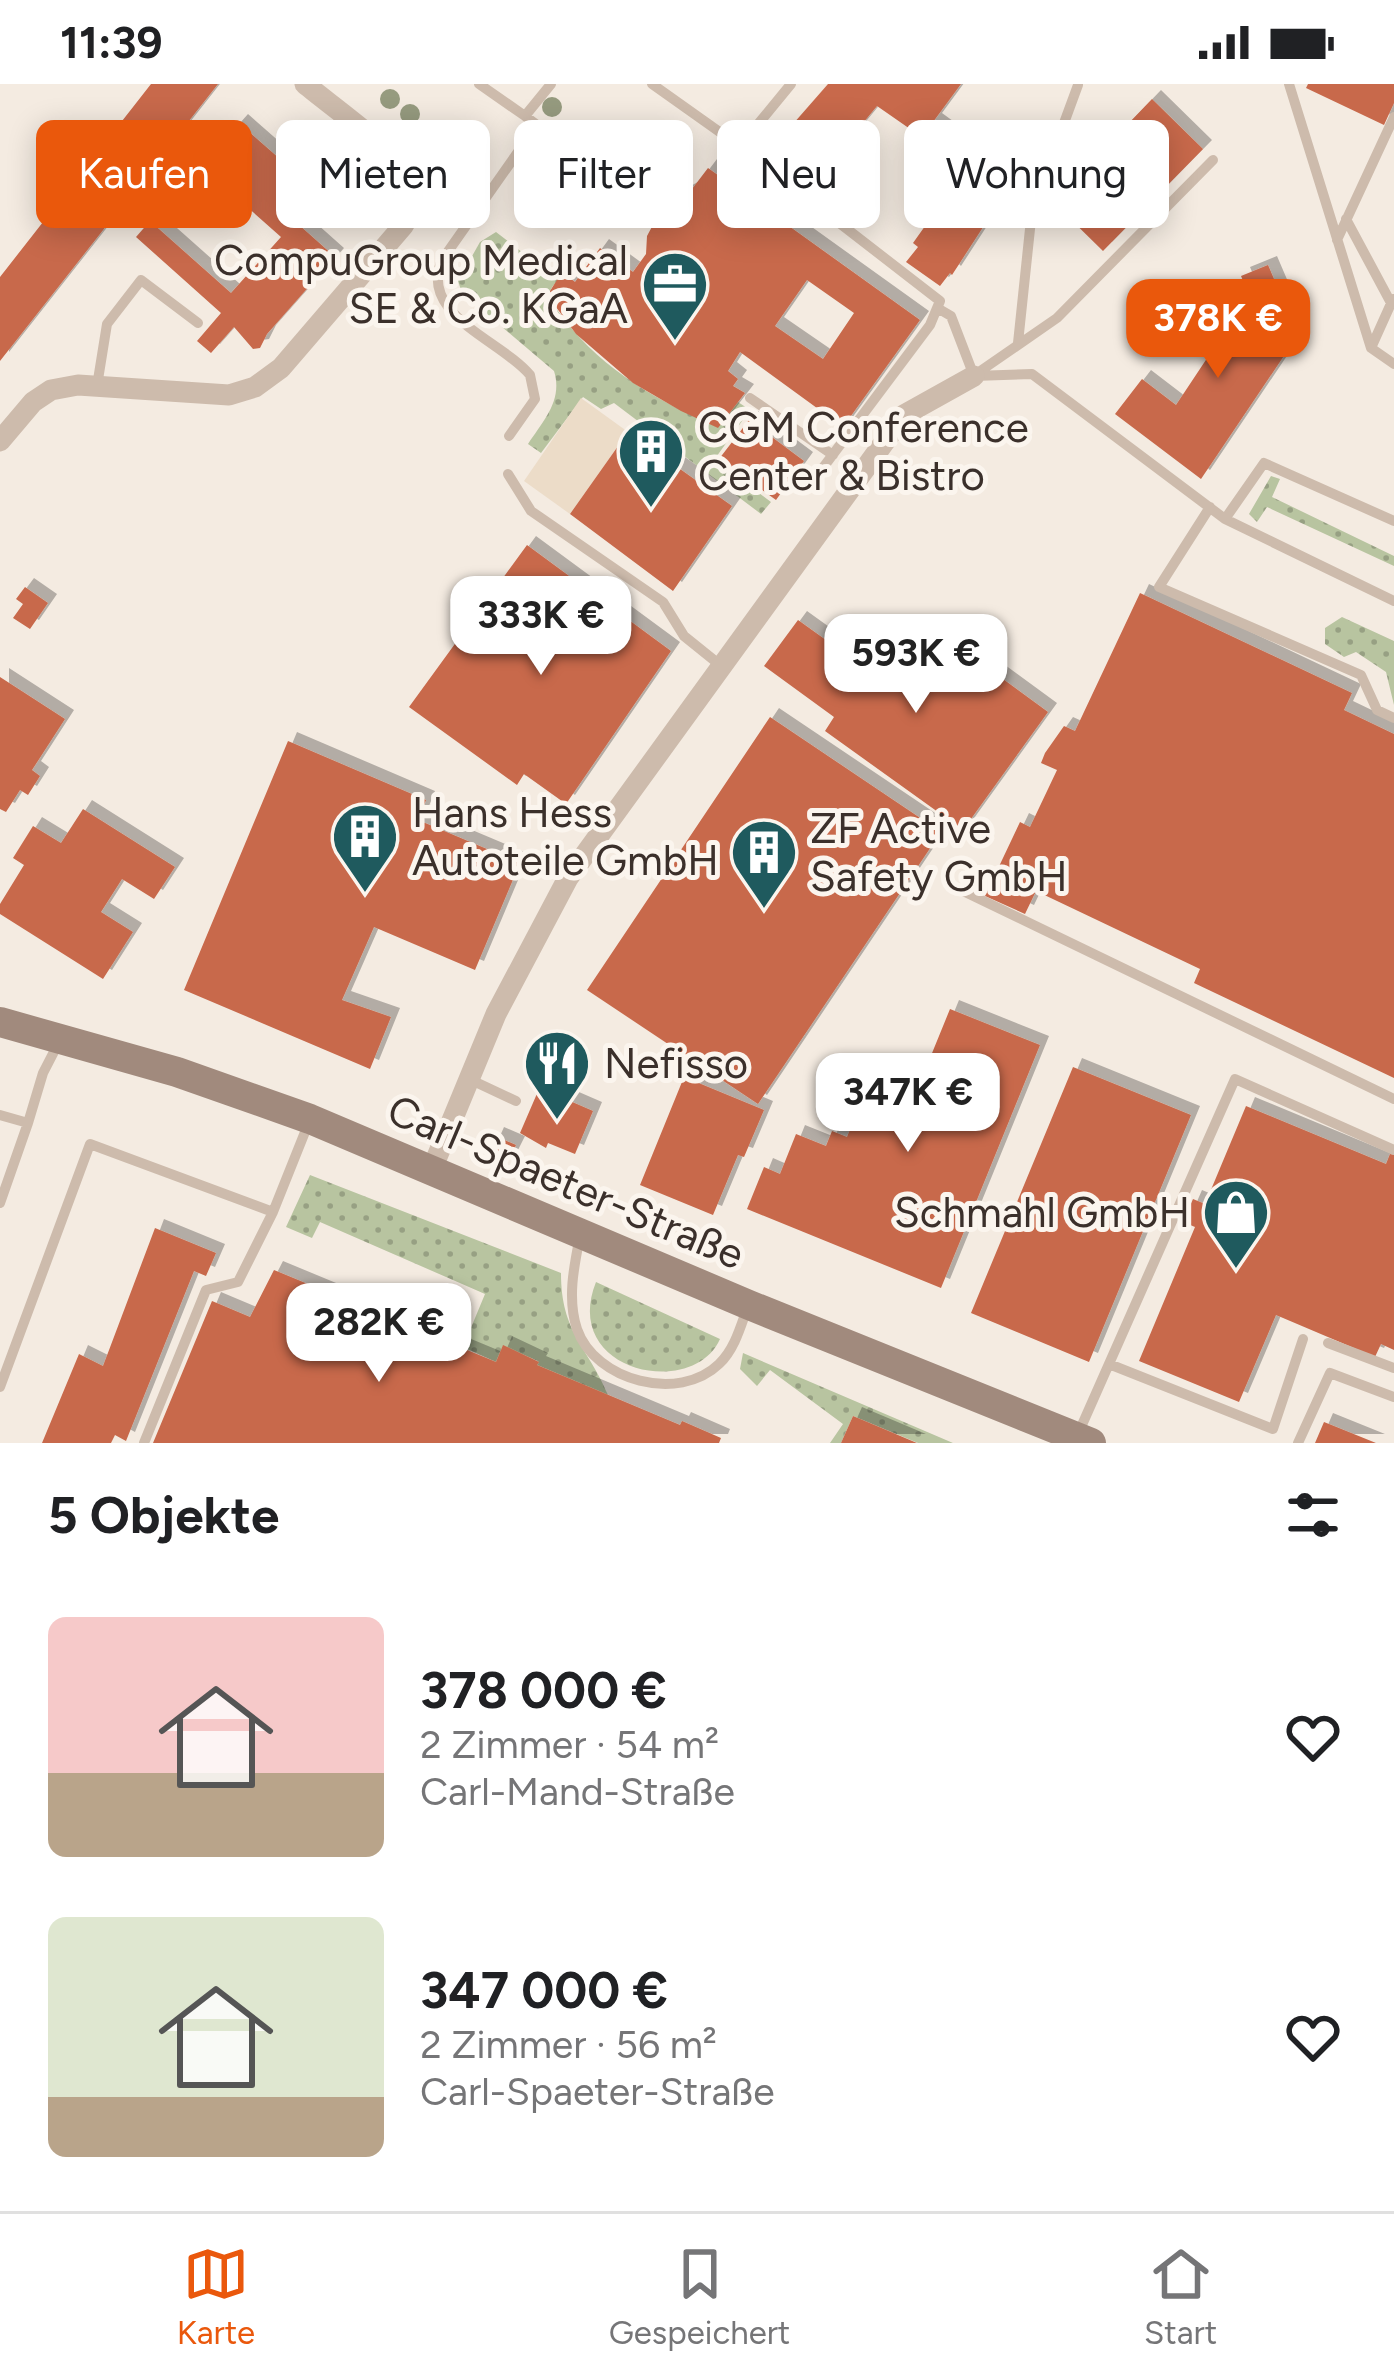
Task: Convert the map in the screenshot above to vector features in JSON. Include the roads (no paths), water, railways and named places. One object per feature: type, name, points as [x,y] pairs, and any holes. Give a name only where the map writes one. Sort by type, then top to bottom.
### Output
[{"type":"street","points":[[0,441],[33,402],[51,390],[78,385],[229,395],[255,387],[280,368],[403,226],[416,204],[414,183],[398,162],[305,84]]},
{"type":"street","points":[[432,1169],[496,1014],[568,878],[904,415],[974,376]]},
{"type":"street","name":"Carl-Spaeter-Straße","points":[[0,1022],[177,1072],[310,1119],[749,1305],[1084,1440]]},
{"type":"lane","points":[[479,84],[537,125],[435,276],[438,297],[450,311],[530,375],[535,399],[509,436]]},
{"type":"lane","points":[[525,116],[551,84]]},
{"type":"lane","points":[[652,84],[717,130]]},
{"type":"lane","points":[[761,120],[791,84]]},
{"type":"lane","points":[[1288,84],[1371,348],[1394,364]]},
{"type":"lane","points":[[1018,343],[1032,210],[1078,86]]},
{"type":"lane","points":[[1337,240],[1394,117]]},
{"type":"lane","points":[[974,376],[1057,318],[1213,160]]},
{"type":"lane","points":[[1346,219],[1392,300],[1371,348]]},
{"type":"lane","points":[[804,469],[816,477],[939,309],[940,302],[845,228]]},
{"type":"lane","points":[[97,386],[107,324],[142,280],[198,323]]},
{"type":"lane","points":[[939,309],[951,316],[974,376]]},
{"type":"lane","points":[[974,376],[1032,374],[1226,519],[1394,602]]},
{"type":"lane","points":[[750,398],[833,455]]},
{"type":"lane","points":[[1226,519],[1264,463],[1394,520]]},
{"type":"lane","points":[[508,474],[531,511],[663,602],[684,636],[721,666]]},
{"type":"lane","points":[[1210,507],[1159,586],[1361,675],[1377,710],[1394,718]]},
{"type":"lane","points":[[962,890],[1394,1099]]},
{"type":"lane","points":[[0,1203],[43,1073],[61,1039]]},
{"type":"lane","points":[[469,1079],[516,1101]]},
{"type":"lane","points":[[1084,1440],[1109,1364],[1235,1079],[1394,1150]]},
{"type":"lane","points":[[0,1115],[28,1123]]},
{"type":"lane","points":[[144,1443],[206,1290],[238,1282],[273,1212],[310,1119]]},
{"type":"lane","points":[[0,1387],[90,1144],[273,1212]]},
{"type":"lane","points":[[580,1232],[572,1300],[577,1329],[589,1351],[623,1375],[671,1384],[705,1374],[728,1354],[749,1305]]},
{"type":"lane","points":[[1109,1364],[1273,1429],[1303,1339]]},
{"type":"lane","points":[[1328,1343],[1394,1368]]},
{"type":"lane","points":[[1298,1443],[1330,1373],[1394,1397]]},
{"type":"place","name":"CompuGroup Medical SE & Co. KGaA","points":[[675,343]]},
{"type":"place","name":"CGM Conference Center & Bistro","points":[[651,510]]},
{"type":"place","name":"Hans Hess Autoteile GmbH","points":[[365,895]]},
{"type":"place","name":"ZF Active Safety GmbH","points":[[764,911]]},
{"type":"place","name":"Nefisso","points":[[557,1122]]},
{"type":"place","name":"Schmahl GmbH","points":[[1236,1271]]}]
